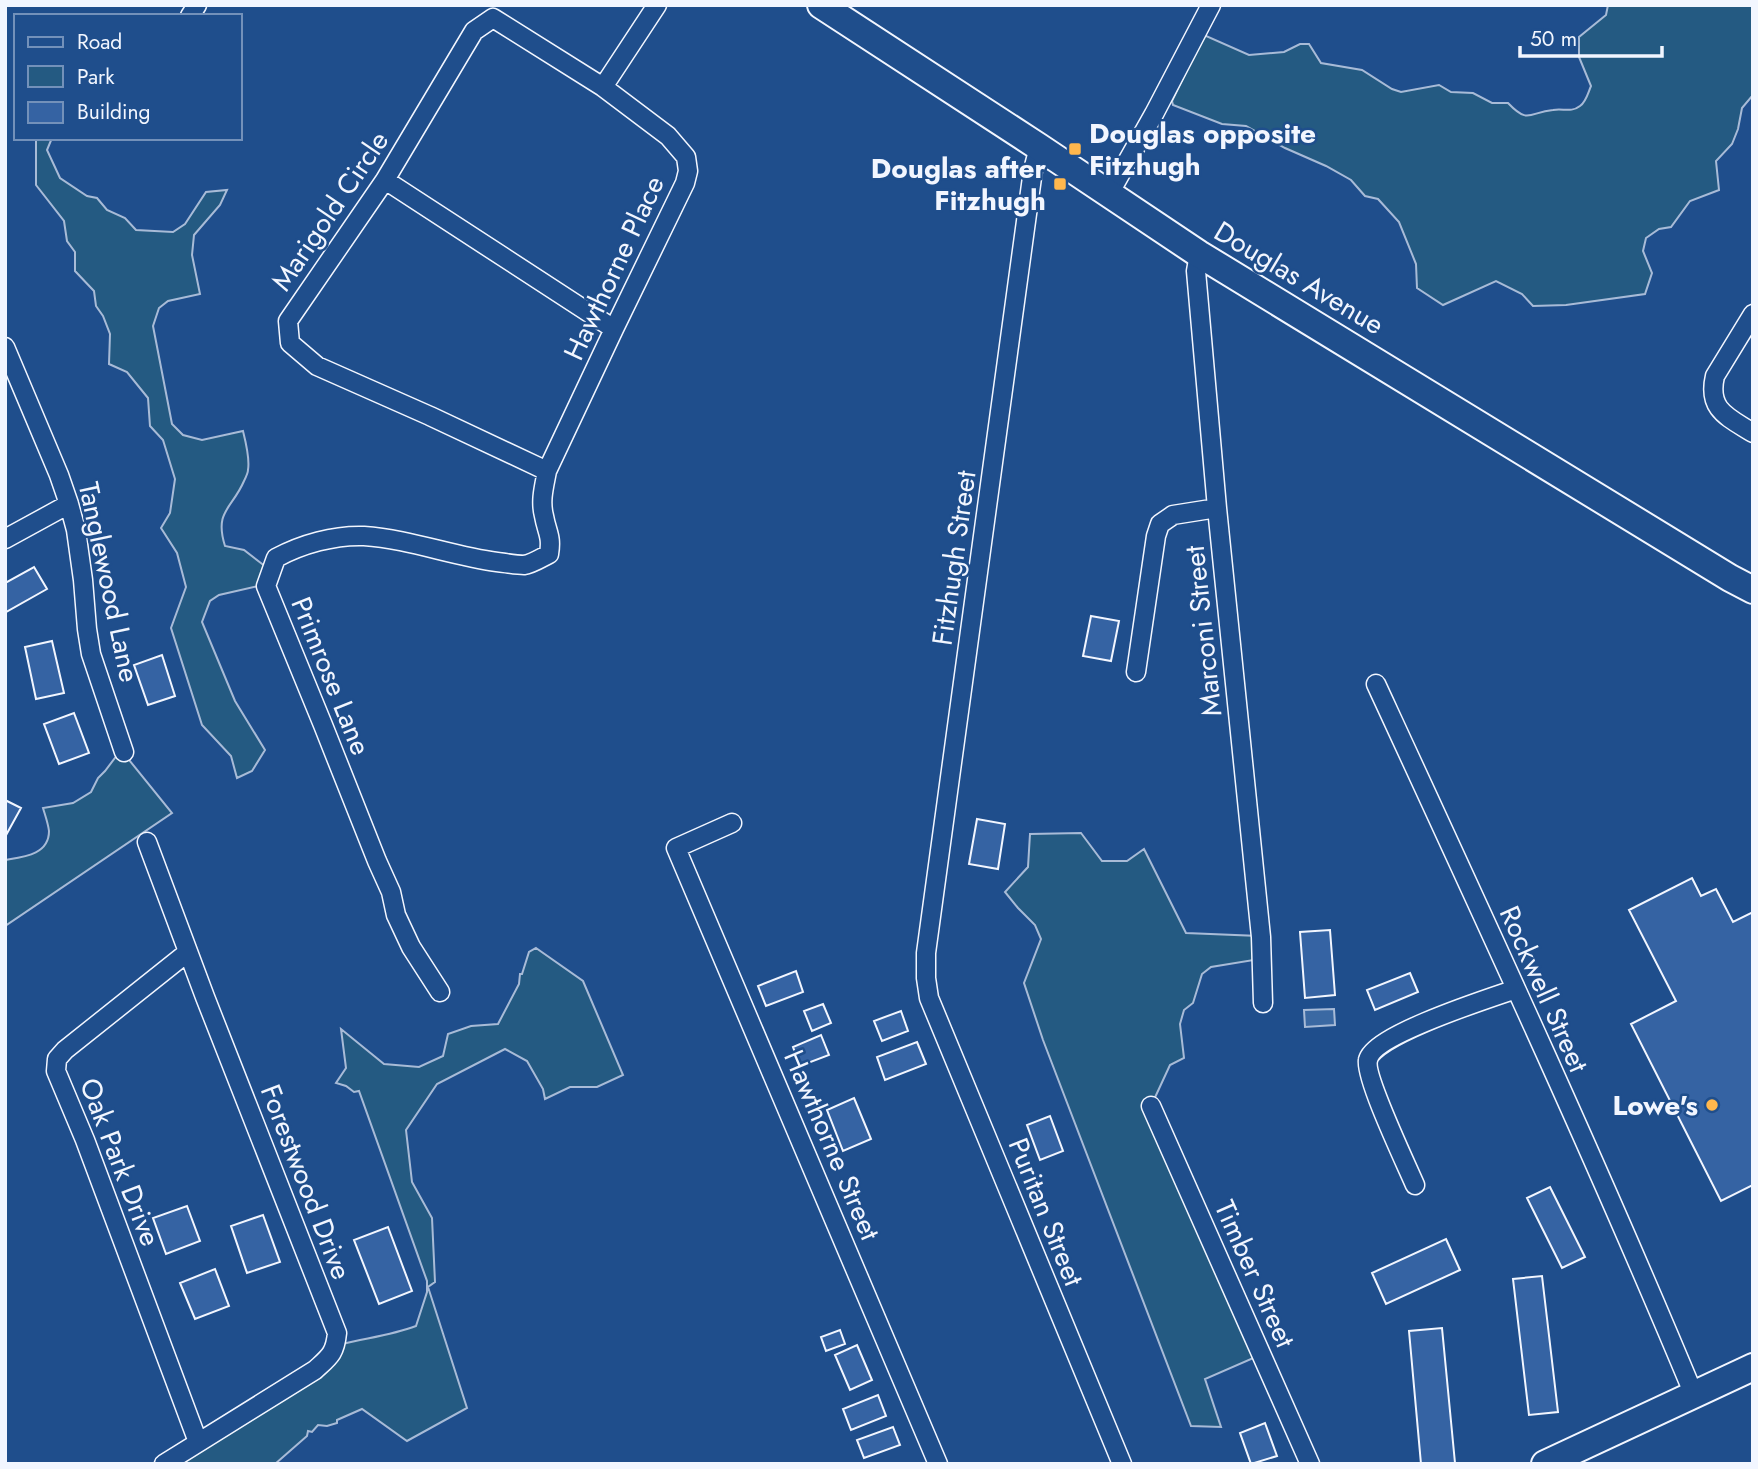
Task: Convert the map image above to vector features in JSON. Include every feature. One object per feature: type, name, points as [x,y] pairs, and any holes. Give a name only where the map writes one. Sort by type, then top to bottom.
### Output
[{"type":"main road","name":"Douglas Avenue","points":[[821,5],[1039,146],[1199,254],[1753,590]]},
{"type":"main road","points":[[1545,1464],[1753,1367]]},
{"type":"street","points":[[603,87],[657,5]]},
{"type":"street","points":[[1108,194],[1154,114],[1211,5]]},
{"type":"street","name":"Marigold Circle","points":[[547,471],[317,366],[290,343],[288,321],[385,180],[474,31],[493,18],[603,87]]},
{"type":"street","name":"Hawthorne Place","points":[[549,554],[551,541],[543,516],[542,495],[547,471],[685,183],[688,171],[686,157],[668,136],[603,87]]},
{"type":"street","name":"Fitzhugh Street","points":[[926,978],[926,953],[1033,170],[1039,146]]},
{"type":"street","points":[[385,180],[614,328]]},
{"type":"street","name":"Marconi Street","points":[[1199,254],[1196,271],[1217,508],[1261,937],[1264,1003]]},
{"type":"street","points":[[1753,314],[1715,376],[1712,387],[1717,407],[1753,433]]},
{"type":"street","name":"Tanglewood Lane","points":[[5,347],[69,504],[76,530],[91,654],[124,752]]},
{"type":"street","points":[[5,539],[69,504]]},
{"type":"street","points":[[1136,672],[1160,524],[1172,515],[1217,508]]},
{"type":"street","name":"Primrose Lane","points":[[440,992],[411,947],[396,915],[391,892],[266,586],[276,558],[322,540],[350,536],[394,540],[481,560],[526,565],[549,554]]},
{"type":"street","name":"Rockwell Street","points":[[1376,684],[1632,1248],[1694,1395]]},
{"type":"street","name":"Hawthorne Street","points":[[732,823],[676,848],[938,1464]]},
{"type":"street","name":"Forestwood Drive","points":[[147,842],[337,1333],[332,1355],[314,1370],[164,1464]]},
{"type":"street","name":"Oak Park Drive","points":[[188,952],[65,1050],[57,1059],[56,1070],[85,1140],[198,1442]]},
{"type":"street","name":"Puritan Street","points":[[926,978],[929,998],[1122,1464]]},
{"type":"street","points":[[1415,1185],[1371,1082],[1367,1061],[1369,1055],[1400,1033],[1422,1023],[1516,989]]},
{"type":"street","name":"Timber Street","points":[[1151,1106],[1310,1464]]},
{"type":"green space","points":[[1608,5],[1753,5],[1753,95],[1742,108],[1732,144],[1716,161],[1719,190],[1690,201],[1671,227],[1659,229],[1646,238],[1643,251],[1652,273],[1645,294],[1566,305],[1533,306],[1522,294],[1496,281],[1443,305],[1417,288],[1416,264],[1399,222],[1378,199],[1365,196],[1351,180],[1326,166],[1285,148],[1246,126],[1222,124],[1173,105],[1172,101],[1204,35],[1249,55],[1284,52],[1300,44],[1309,44],[1321,63],[1362,70],[1401,92],[1439,85],[1451,92],[1473,93],[1492,103],[1508,103],[1521,114],[1529,116],[1545,111],[1573,109],[1584,102],[1591,86],[1579,57],[1579,37],[1606,15]]},
{"type":"green space","points":[[36,140],[51,140],[47,150],[60,178],[87,196],[97,198],[107,210],[125,218],[136,230],[173,232],[185,224],[206,192],[227,190],[220,205],[194,235],[192,255],[200,294],[168,301],[159,308],[153,326],[172,424],[183,435],[202,440],[243,431],[248,471],[223,517],[222,534],[225,546],[244,550],[270,570],[263,585],[219,595],[210,601],[202,622],[235,701],[265,750],[252,771],[237,778],[231,756],[202,725],[171,628],[186,587],[177,553],[161,528],[170,513],[175,479],[163,440],[150,426],[148,398],[127,372],[109,364],[110,334],[96,306],[94,291],[75,271],[75,252],[67,241],[64,221],[36,185]]},
{"type":"green space","points":[[121,750],[172,813],[5,926],[5,860],[27,856],[40,850],[48,839],[49,831],[43,808],[73,803],[91,792],[98,778]]},
{"type":"green space","points":[[1081,833],[1102,861],[1127,861],[1144,849],[1186,933],[1259,936],[1260,959],[1211,967],[1202,974],[1193,1003],[1184,1010],[1180,1024],[1184,1058],[1170,1065],[1151,1106],[1258,1356],[1205,1379],[1221,1427],[1191,1426],[1043,1040],[1024,983],[1041,939],[1035,925],[1005,892],[1028,867],[1030,834]]},
{"type":"green space","points":[[536,948],[583,981],[623,1075],[597,1087],[570,1087],[545,1099],[543,1089],[527,1061],[505,1049],[437,1084],[406,1130],[412,1182],[432,1218],[435,1282],[428,1287],[467,1408],[407,1441],[362,1409],[337,1420],[337,1423],[318,1425],[312,1432],[308,1431],[307,1436],[275,1464],[165,1464],[343,1344],[416,1326],[427,1292],[427,1281],[359,1091],[354,1092],[336,1083],[346,1068],[341,1029],[384,1064],[419,1067],[443,1056],[448,1034],[471,1026],[498,1024],[519,984],[529,952]]},
{"type":"shaded area","points":[[1334,1009],[1335,1025],[1305,1027],[1304,1010]]},
{"type":"building","points":[[34,567],[47,589],[6,612],[5,583]]},
{"type":"building","points":[[1091,616],[1119,621],[1111,661],[1083,656]]},
{"type":"building","points":[[52,641],[64,693],[36,699],[25,647]]},
{"type":"building","points":[[162,655],[175,696],[148,705],[134,665]]},
{"type":"building","points":[[74,713],[89,753],[59,764],[44,724]]},
{"type":"building","points":[[5,800],[21,808],[5,837]]},
{"type":"building","points":[[977,819],[1005,824],[998,869],[969,864]]},
{"type":"building","name":"Lowe's","points":[[1692,878],[1701,896],[1716,889],[1733,922],[1753,912],[1753,1185],[1721,1201],[1631,1024],[1676,1001],[1629,910]]},
{"type":"building","points":[[1330,930],[1335,995],[1305,998],[1300,932]]},
{"type":"building","points":[[796,971],[803,992],[766,1006],[758,986]]},
{"type":"building","points":[[1410,973],[1418,992],[1375,1010],[1367,990]]},
{"type":"building","points":[[823,1004],[831,1023],[812,1031],[804,1011]]},
{"type":"building","points":[[901,1011],[908,1031],[882,1041],[874,1021]]},
{"type":"building","points":[[821,1035],[829,1055],[800,1066],[793,1047]]},
{"type":"building","points":[[917,1042],[926,1064],[885,1080],[877,1057]]},
{"type":"building","points":[[854,1098],[871,1139],[843,1151],[827,1110]]},
{"type":"building","points":[[1050,1116],[1063,1151],[1040,1160],[1027,1125]]},
{"type":"building","points":[[1550,1187],[1585,1257],[1562,1268],[1527,1198]]},
{"type":"building","points":[[187,1206],[200,1241],[166,1254],[153,1218]]},
{"type":"building","points":[[263,1215],[280,1262],[247,1273],[231,1226]]},
{"type":"building","points":[[388,1227],[412,1291],[379,1304],[354,1240]]},
{"type":"building","points":[[1446,1239],[1460,1270],[1386,1304],[1372,1273]]},
{"type":"building","points":[[215,1269],[229,1306],[195,1319],[180,1283]]},
{"type":"building","points":[[1542,1276],[1558,1412],[1529,1415],[1513,1279]]},
{"type":"building","points":[[1442,1328],[1455,1463],[1421,1464],[1409,1331]]},
{"type":"building","points":[[840,1330],[845,1344],[826,1351],[821,1337]]},
{"type":"building","points":[[857,1345],[872,1380],[850,1390],[835,1355]]},
{"type":"building","points":[[878,1395],[886,1416],[851,1430],[843,1409]]},
{"type":"building","points":[[1265,1423],[1277,1456],[1251,1464],[1240,1433]]},
{"type":"building","points":[[893,1427],[900,1445],[864,1458],[857,1440]]},
{"type":"place","name":"Douglas opposite Fitzhugh","points":[[1075,149]]},
{"type":"place","name":"Douglas after Fitzhugh","points":[[1060,184]]},
{"type":"place","name":"Lowe's","points":[[1712,1105]]}]
